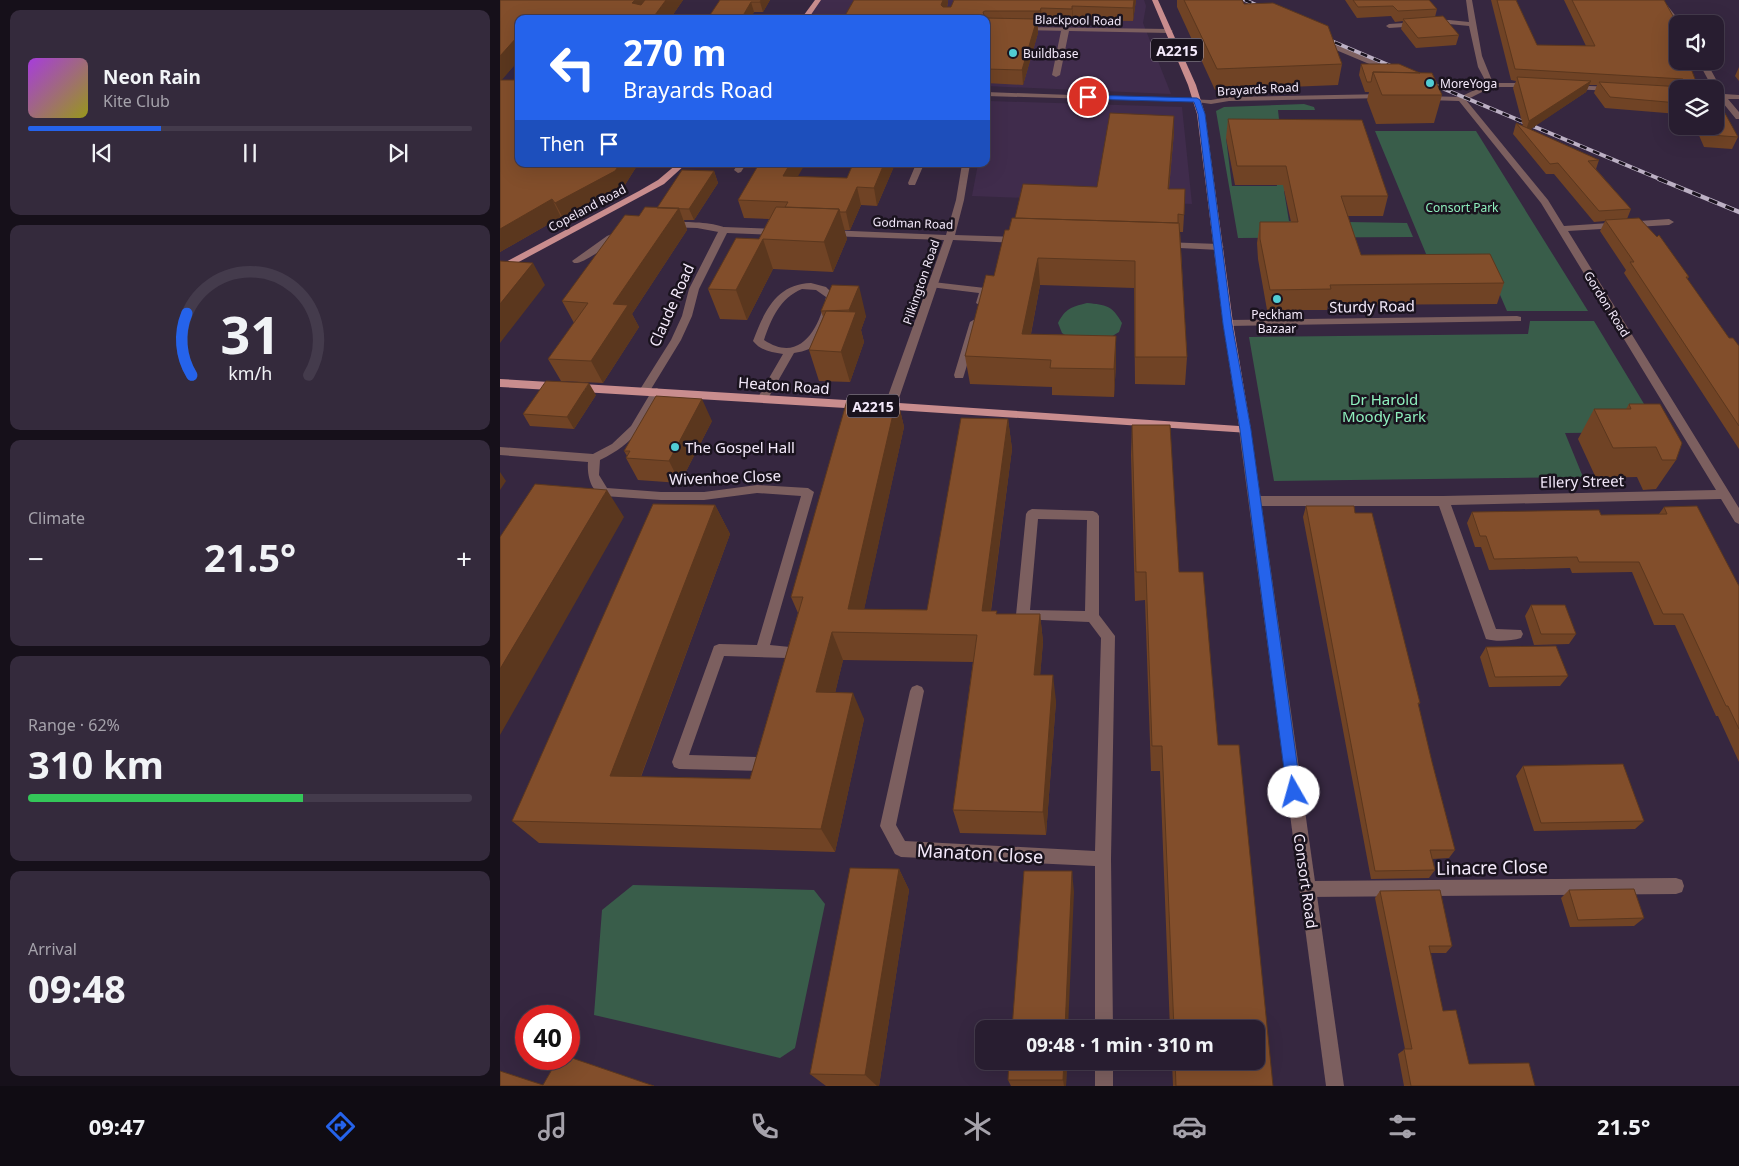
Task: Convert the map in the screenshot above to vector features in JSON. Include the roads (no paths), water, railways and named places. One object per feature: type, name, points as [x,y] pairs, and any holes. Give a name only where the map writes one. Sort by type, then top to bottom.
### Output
[{"type":"main road","points":[[807,15],[818,0]]},
{"type":"main road","name":"Consort Road","points":[[1155,0],[1202,114],[1228,324],[1246,430]]},
{"type":"main road","name":"Copeland Road","points":[[500,269],[642,193],[661,182],[678,167]]},
{"type":"main road","name":"Heaton Road","points":[[500,383],[1246,430]]},
{"type":"street","points":[[1469,0],[1481,63],[1491,85]]},
{"type":"street","points":[[1659,0],[1672,15]]},
{"type":"street","points":[[1389,26],[1449,22],[1474,24]]},
{"type":"street","name":"Blackpool Road","points":[[1016,29],[1169,32]]},
{"type":"street","points":[[1056,75],[1065,31]]},
{"type":"street","points":[[1316,38],[1378,64]]},
{"type":"street","points":[[1414,98],[1461,99],[1491,85],[1535,85]]},
{"type":"street","points":[[1561,87],[1622,90]]},
{"type":"street","points":[[1430,90],[1441,98]]},
{"type":"street","name":"Brayards Road","points":[[990,94],[1212,102],[1229,99],[1396,97]]},
{"type":"street","points":[[1724,96],[1739,97]]},
{"type":"street","name":"Gordon Road","points":[[1461,99],[1545,202],[1739,519]]},
{"type":"street","points":[[1724,102],[1739,117]]},
{"type":"street","points":[[912,183],[919,167]]},
{"type":"street","name":"Pilkington Road","points":[[890,407],[950,237],[960,200],[966,167]]},
{"type":"street","points":[[1560,229],[1670,222]]},
{"type":"street","points":[[659,224],[697,225],[724,230],[793,232]]},
{"type":"street","points":[[577,261],[610,238],[633,227]]},
{"type":"street","name":"Claude Road","points":[[651,392],[687,316],[694,289],[724,230]]},
{"type":"street","name":"Godman Road","points":[[822,233],[1030,240]]},
{"type":"street","points":[[1150,244],[1219,247]]},
{"type":"street","points":[[762,399],[790,351],[807,346],[822,327],[831,297],[823,288],[804,285],[791,290],[779,299],[769,315],[758,341],[770,349],[790,351]]},
{"type":"street","points":[[933,285],[985,291],[959,375]]},
{"type":"street","name":"Sturdy Road","points":[[1228,324],[1517,319]]},
{"type":"street","points":[[500,451],[594,458],[616,447],[635,429],[651,392]]},
{"type":"street","name":"Consort Road","points":[[1246,430],[1335,1086]]},
{"type":"street","name":"Wivenhoe Close","points":[[594,458],[593,476],[604,492],[661,496],[704,496],[757,489],[808,492],[762,651]]},
{"type":"street","name":"Ellery Street","points":[[1255,500],[1443,501],[1723,494]]},
{"type":"street","points":[[1443,501],[1492,635],[1516,634]]},
{"type":"street","points":[[1092,617],[1022,615],[1032,514],[1093,516],[1092,617],[1108,636],[1103,859],[1104,1020]]},
{"type":"street","points":[[768,746],[763,764],[679,762],[719,650],[795,652],[790,670]]},
{"type":"street","name":"Manaton Close","points":[[918,691],[888,826],[901,849],[1103,859]]},
{"type":"street","name":"Linacre Close","points":[[1307,889],[1676,886]]},
{"type":"street","points":[[1104,1070],[1104,1086]]},
{"type":"railway","points":[[1245,0],[1265,9]]},
{"type":"railway","points":[[1322,37],[1398,69]]},
{"type":"railway","points":[[1425,81],[1662,180]]},
{"type":"railway","points":[[1659,179],[1739,212]]},
{"type":"place","name":"Buildbase","points":[[1013,53]]},
{"type":"place","name":"MoreYoga","points":[[1430,83]]},
{"type":"place","name":"Peckham Bazaar","points":[[1277,299]]},
{"type":"place","name":"The Gospel Hall","points":[[675,447]]},
{"type":"park label","name":"Consort Park","points":[[1462,207]]},
{"type":"park label","name":"Dr Harold Moody Park","points":[[1384,408]]}]
